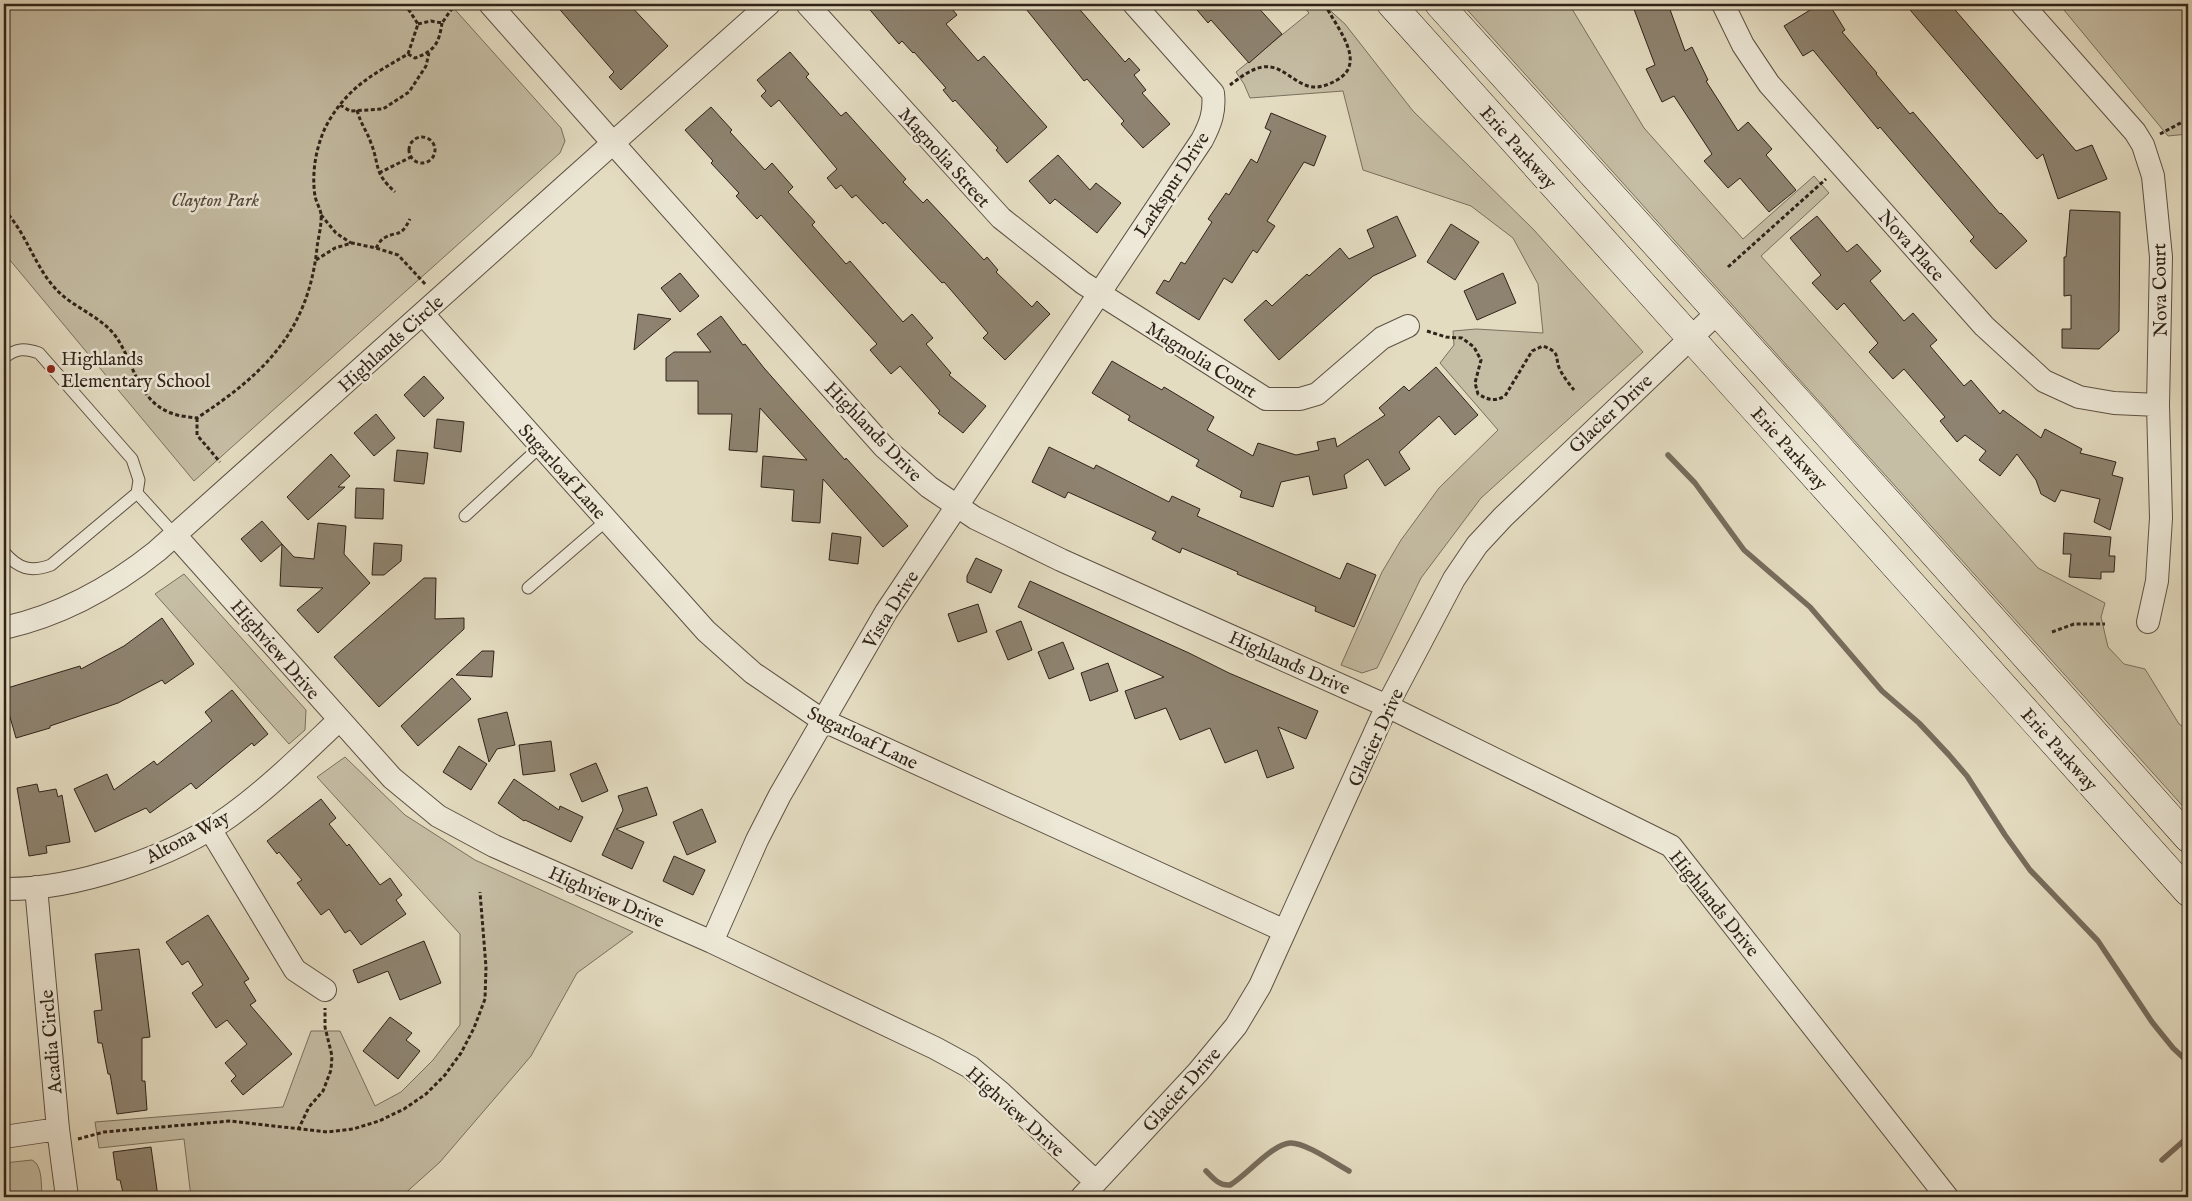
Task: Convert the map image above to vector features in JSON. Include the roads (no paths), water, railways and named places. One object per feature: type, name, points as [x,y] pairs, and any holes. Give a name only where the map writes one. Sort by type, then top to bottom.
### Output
[{"type":"main road","name":"Erie Parkway","points":[[1391,4],[2188,892]]},
{"type":"main road","name":"Erie Parkway","points":[[1439,4],[2188,838]]},
{"type":"street","points":[[490,4],[613,143]]},
{"type":"street","name":"Highlands Circle","points":[[4,628],[64,610],[98,593],[131,572],[175,535],[769,4]]},
{"type":"street","name":"Magnolia Street","points":[[807,4],[1001,218],[1064,269],[1099,294]]},
{"type":"street","name":"Larkspur Drive","points":[[1099,294],[1202,140],[1211,123],[1214,107],[1212,93],[1134,4]]},
{"type":"street","name":"Nova Place","points":[[1723,4],[1743,45],[1769,84],[1990,332],[2044,381],[2078,397],[2114,403],[2158,405]]},
{"type":"street","name":"Nova Court","points":[[2022,4],[2135,132],[2153,176],[2161,258],[2158,405],[2160,527],[2157,581],[2148,622]]},
{"type":"street","name":"Highlands Drive","points":[[613,143],[884,447],[929,488],[956,507],[1061,560],[1387,706],[1671,846],[1947,1197]]},
{"type":"street","name":"Magnolia Court","points":[[1099,294],[1266,399],[1300,399],[1317,394],[1382,338],[1408,326]]},
{"type":"street","name":"Vista Drive","points":[[712,942],[761,832],[780,795],[886,612],[1099,294]]},
{"type":"street","name":"Glacier Drive","points":[[1089,1190],[1198,1072],[1236,1026],[1260,986],[1387,706],[1435,612],[1477,545],[1565,456],[1717,313]]},
{"type":"street","name":"Sugarloaf Lane","points":[[423,314],[706,631],[753,673],[822,720],[1285,931]]},
{"type":"street","name":"Highview Drive","points":[[175,535],[392,778],[438,816],[494,846],[712,942],[935,1048],[970,1067],[1001,1093],[1089,1190]]},
{"type":"street","name":"Altona Way","points":[[4,889],[70,882],[126,866],[178,845],[210,829],[231,815],[339,720]]},
{"type":"street","points":[[210,829],[295,970],[325,990]]},
{"type":"street","name":"Acadia Circle","points":[[36,887],[68,1134],[66,1197]]},
{"type":"street","points":[[4,1137],[68,1134]]},
{"type":"lane","points":[[4,358],[12,350],[26,349],[39,353],[132,459],[139,480],[137,493],[51,565],[37,570],[24,568],[13,562],[4,552]]},
{"type":"lane","points":[[465,516],[541,446]]},
{"type":"lane","points":[[137,493],[175,535]]},
{"type":"lane","points":[[528,588],[607,520]]},
{"type":"waterway","points":[[1668,455],[1695,483],[1744,550],[1810,607],[1882,691],[1919,723],[1967,776],[2030,870],[2098,941],[2152,1022],[2173,1048],[2188,1062]]},
{"type":"waterway","points":[[2162,1160],[2188,1137]]},
{"type":"waterway","points":[[1206,1171],[1219,1183],[1230,1185],[1267,1154],[1290,1143],[1304,1146],[1349,1171]]},
{"type":"place","name":"Highlands Elementary School","points":[[51,369]]},
{"type":"park label","name":"Clayton Park","points":[[215,199]]}]
